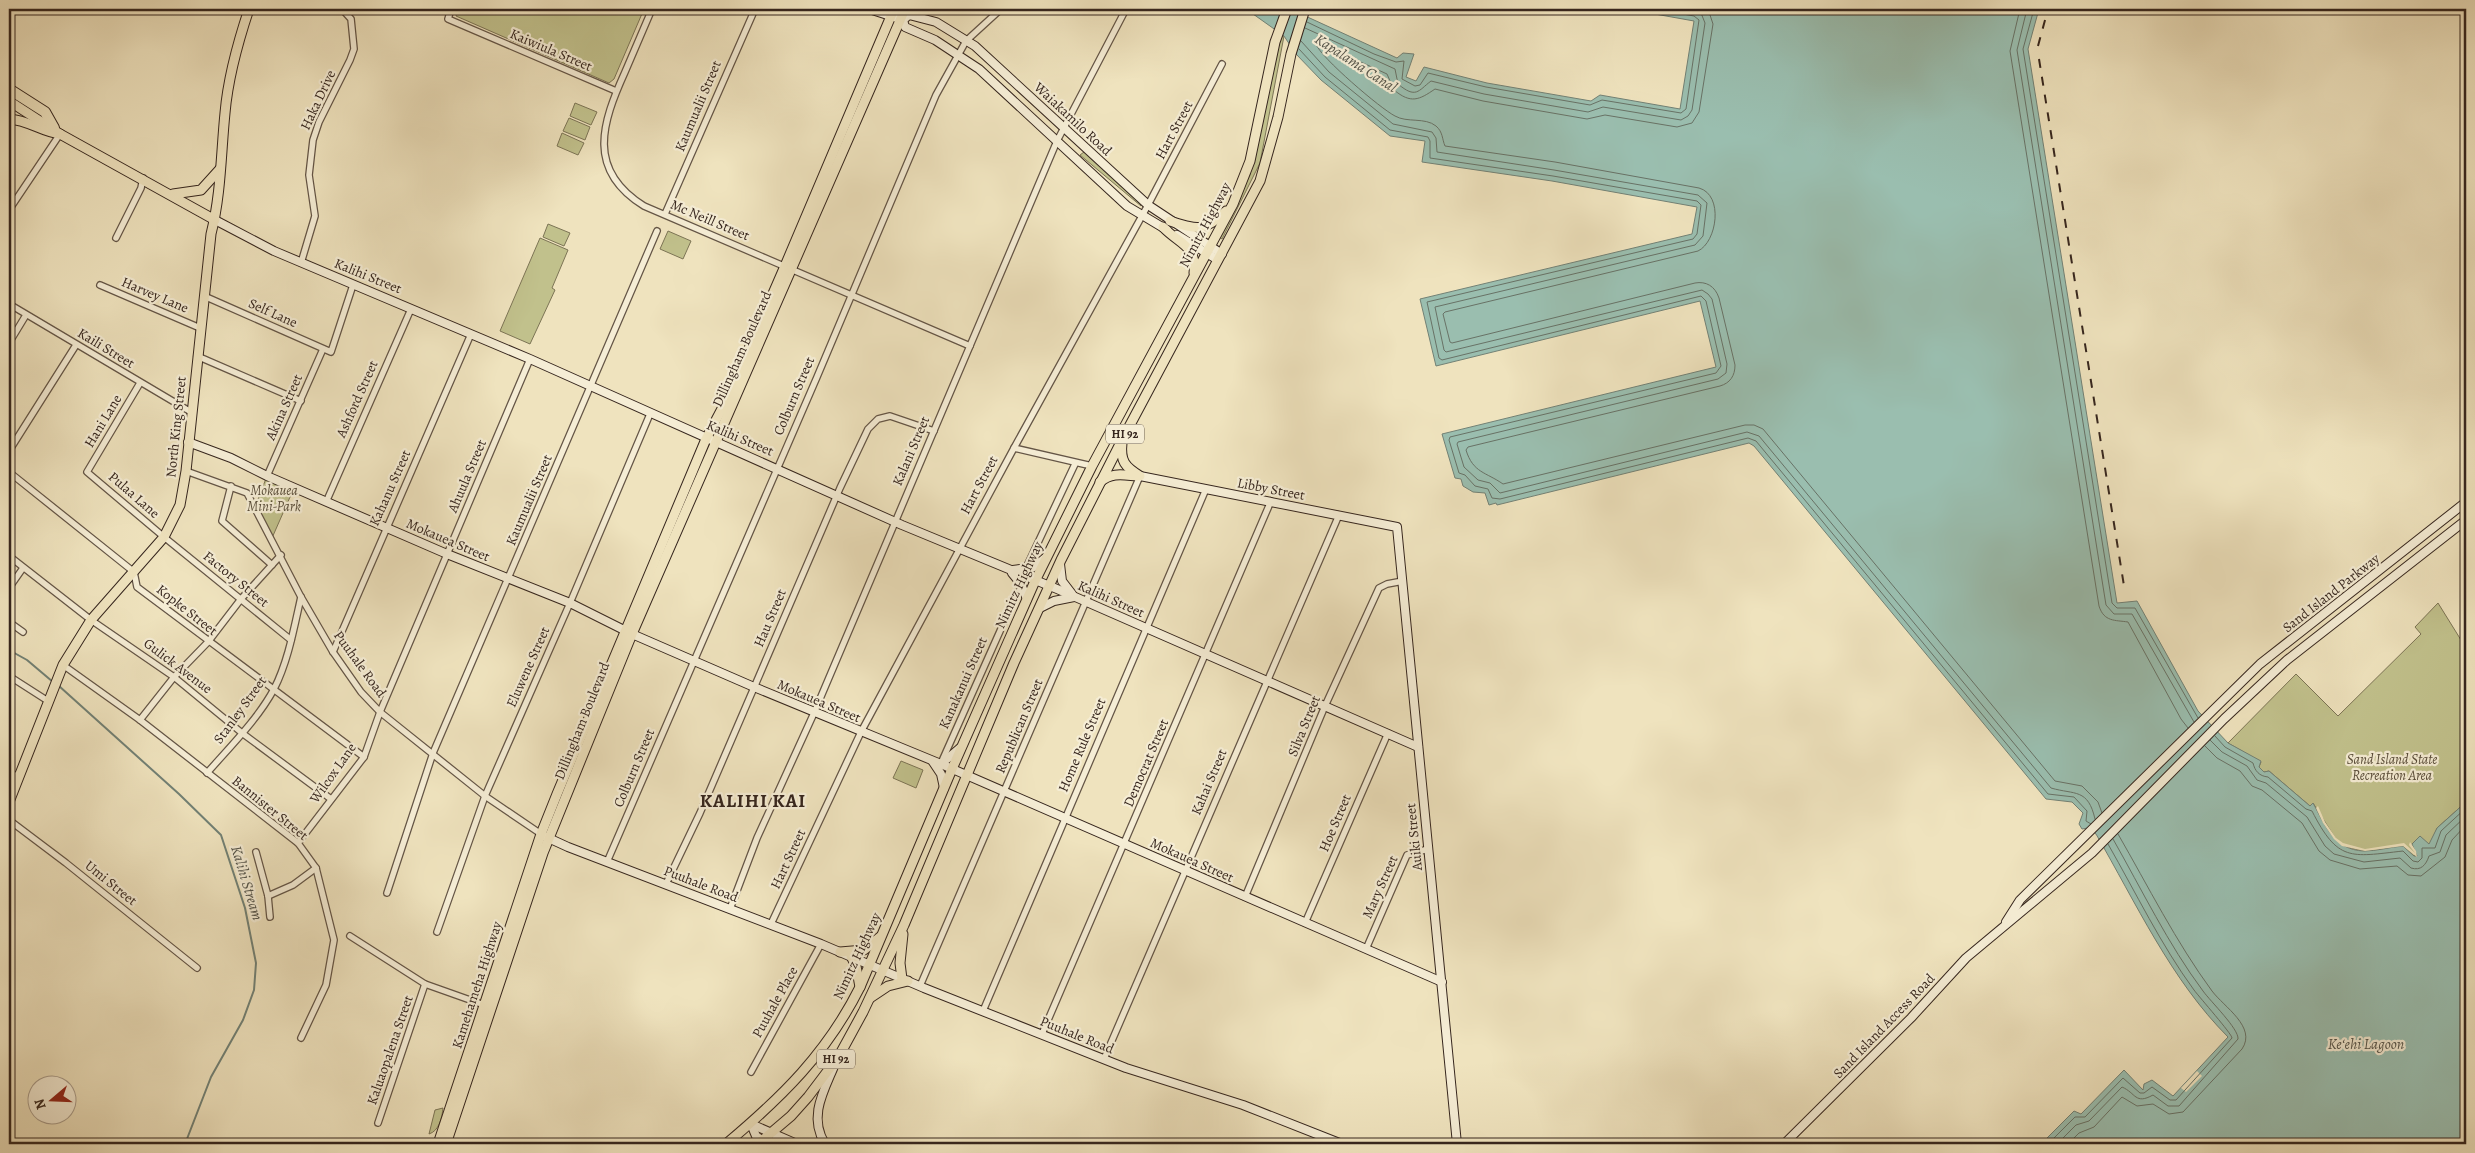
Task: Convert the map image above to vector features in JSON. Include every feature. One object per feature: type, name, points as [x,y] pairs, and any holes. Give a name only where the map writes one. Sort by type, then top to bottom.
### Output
[{"type":"highway","points":[[9,89],[45,112],[57,131]]},
{"type":"main road","name":"North King Street","points":[[9,802],[61,669],[91,620],[164,538],[180,505],[186,471],[225,110],[231,73],[249,9]]},
{"type":"main road","name":"Waiakamilo Road","points":[[869,9],[893,12],[902,20],[905,27],[958,53],[991,78],[1127,206],[1142,216],[1167,224]]},
{"type":"main road","name":"Dillingham Boulevard","points":[[549,840],[706,439],[726,401],[788,268],[902,20],[905,9]]},
{"type":"main road","name":"Nimitz Highway","points":[[726,1144],[751,1124],[794,1084],[820,1053],[842,1021],[860,987],[952,768],[1046,557],[1092,466],[1233,204],[1250,161],[1275,42],[1287,9]]},
{"type":"main road","name":"Nimitz Highway","points":[[762,1143],[808,1097],[839,1056],[870,998],[904,925],[966,775],[1060,560],[1260,181],[1278,117],[1290,54],[1305,9]]},
{"type":"main road","name":"Dillingham Boulevard","points":[[541,834],[629,632],[715,443],[893,12]]},
{"type":"main road","name":"Waiakamilo Road","points":[[902,20],[909,15],[936,22],[966,41],[1014,80],[1062,128],[1167,224],[1220,257]]},
{"type":"main road","points":[[9,101],[57,131]]},
{"type":"main road","points":[[9,119],[28,123],[47,133],[57,131]]},
{"type":"main road","name":"Kalihi Street","points":[[57,131],[143,178],[214,220],[301,263],[530,359],[895,522],[1075,597],[1418,747]]},
{"type":"main road","points":[[170,194],[189,194],[201,190],[220,169]]},
{"type":"main road","points":[[1167,224],[1191,228],[1211,225],[1233,204]]},
{"type":"main road","points":[[1167,224],[1174,239],[1190,249],[1195,263],[1193,276]]},
{"type":"main road","points":[[1122,440],[1121,454],[1125,465],[1140,476]]},
{"type":"main road","name":"Mokauea Street","points":[[188,442],[232,458],[267,476],[327,500],[447,554],[570,603],[629,632],[754,688],[952,768],[1184,871],[1442,982]]},
{"type":"main road","points":[[1100,482],[1107,476],[1114,474],[1140,476]]},
{"type":"main road","name":"Libby Street","points":[[1140,476],[1397,527]]},
{"type":"main road","name":"Sand Island Parkway","points":[[2215,708],[2260,664],[2466,502]]},
{"type":"main road","name":"Sand Island Parkway","points":[[2224,719],[2287,660],[2466,520]]},
{"type":"main road","name":"Auiki Street","points":[[1397,527],[1457,1144]]},
{"type":"main road","points":[[1008,570],[1026,569],[1039,564],[1046,557]]},
{"type":"main road","points":[[1040,608],[1054,601],[1075,597],[1062,581],[1060,560]]},
{"type":"main road","points":[[1008,570],[1023,587],[1027,599]]},
{"type":"main road","points":[[2278,650],[2287,660]]},
{"type":"main road","name":"Sand Island Access Road","points":[[2002,928],[2020,900],[2215,708]]},
{"type":"main road","name":"Sand Island Access Road","points":[[1784,1144],[1911,1018],[1966,958],[2092,853],[2224,719]]},
{"type":"main road","points":[[941,764],[962,747]]},
{"type":"main road","points":[[932,760],[941,774],[944,788]]},
{"type":"main road","name":"Puuhale Road","points":[[541,834],[549,840],[771,924],[905,980],[1104,1059],[1243,1105],[1323,1141],[1342,1144]]},
{"type":"main road","name":"Kamehameha Highway","points":[[446,1144],[541,834]]},
{"type":"main road","name":"Kamehameha Highway","points":[[438,1144],[549,840]]},
{"type":"main road","points":[[870,998],[888,986],[905,980],[900,963],[904,925]]},
{"type":"main road","points":[[840,952],[864,950],[873,944],[885,931]]},
{"type":"main road","points":[[851,956],[856,966],[860,987]]},
{"type":"main road","points":[[825,1144],[818,1128],[818,1104],[839,1056]]},
{"type":"main road","points":[[751,1124],[770,1134],[797,1144]]},
{"type":"main road","points":[[751,1124],[762,1143]]},
{"type":"street","name":"Haka Drive","points":[[301,263],[316,216],[309,175],[313,140],[319,122],[354,49],[351,19],[342,9]]},
{"type":"street","name":"Kaiwiula Street","points":[[451,9],[448,19],[616,91]]},
{"type":"street","name":"Mc Neill Street","points":[[652,9],[608,111],[603,134],[604,151],[611,172],[633,199],[970,346]]},
{"type":"street","name":"Kaumualii Street","points":[[665,214],[755,9]]},
{"type":"street","name":"Colburn Street","points":[[607,862],[936,95],[966,41],[1001,9]]},
{"type":"street","name":"Kalani Street","points":[[730,909],[757,838],[814,713],[1056,141],[1126,9]]},
{"type":"street","name":"Hart Street","points":[[771,924],[861,732],[1148,205],[1222,64]]},
{"type":"street","points":[[9,210],[57,131]]},
{"type":"street","points":[[116,238],[141,188],[143,178]]},
{"type":"street","name":"Kaumualii Street","points":[[386,893],[433,753],[657,231]]},
{"type":"street","name":"Harvey Lane","points":[[100,285],[200,328]]},
{"type":"street","name":"Self Lane","points":[[204,296],[332,352],[353,285]]},
{"type":"street","name":"Kaili Street","points":[[9,304],[191,412]]},
{"type":"street","name":"Ashford Street","points":[[327,500],[411,309]]},
{"type":"street","points":[[9,343],[26,314]]},
{"type":"street","name":"Kahanu Street","points":[[333,652],[471,334]]},
{"type":"street","points":[[9,451],[76,344]]},
{"type":"street","name":"Akina Street","points":[[267,476],[323,349]]},
{"type":"street","points":[[197,356],[301,401]]},
{"type":"street","name":"Ahuula Street","points":[[380,712],[530,359]]},
{"type":"street","name":"Hani Lane","points":[[87,472],[140,383]]},
{"type":"street","name":"Eluwene Street","points":[[437,932],[484,796],[570,603],[650,414]]},
{"type":"street","name":"Hau Street","points":[[666,884],[868,429],[878,419],[890,416],[934,431]]},
{"type":"street","points":[[1014,448],[1075,464],[1092,466]]},
{"type":"street","points":[[1026,569],[1075,464]]},
{"type":"street","name":"Puuhale Road","points":[[186,471],[247,493],[301,598],[333,652],[361,692],[380,712],[484,796],[541,834]]},
{"type":"street","name":"Kopke Street","points":[[9,472],[134,572],[137,587],[364,757]]},
{"type":"street","name":"Pulaa Lane","points":[[87,472],[164,538]]},
{"type":"street","name":"Republican Street","points":[[920,986],[1140,476]]},
{"type":"street","points":[[231,486],[222,521],[272,565]]},
{"type":"street","name":"Home Rule Street","points":[[984,1011],[1064,818],[1206,489]]},
{"type":"street","name":"Democrat Street","points":[[1042,1034],[1271,502]]},
{"type":"street","name":"Kahai Street","points":[[1104,1059],[1339,515]]},
{"type":"street","name":"Factory Street","points":[[164,538],[291,640]]},
{"type":"street","points":[[140,720],[174,677],[208,642],[241,599],[280,555]]},
{"type":"street","name":"Gulick Avenue","points":[[9,556],[91,620],[174,677],[242,733],[331,799]]},
{"type":"street","points":[[9,588],[23,568]]},
{"type":"street","name":"Silva Street","points":[[1245,897],[1326,706],[1379,588],[1387,584],[1403,581]]},
{"type":"street","name":"Kanakanui Street","points":[[941,764],[1017,593],[1023,587]]},
{"type":"street","name":"Stanley Street","points":[[207,773],[242,733],[274,689],[291,640],[301,598]]},
{"type":"street","points":[[9,622],[23,632]]},
{"type":"street","name":"Bannister Street","points":[[61,669],[140,720],[298,843],[316,868],[334,940],[326,985],[301,1038]]},
{"type":"street","points":[[9,676],[49,698]]},
{"type":"street","name":"Wilcox Lane","points":[[298,843],[364,757],[380,712]]},
{"type":"street","name":"Hoe Street","points":[[1305,923],[1388,733]]},
{"type":"street","points":[[9,771],[18,778]]},
{"type":"street","name":"Umi Street","points":[[9,820],[197,968]]},
{"type":"street","name":"Mary Street","points":[[1366,950],[1407,855],[1428,849]]},
{"type":"street","points":[[256,852],[268,896],[270,917]]},
{"type":"street","points":[[268,896],[286,888],[316,868]]},
{"type":"street","points":[[350,936],[425,984],[488,1006]]},
{"type":"street","name":"Puuhale Place","points":[[751,1072],[821,944]]},
{"type":"street","name":"Kaluaopalena Street","points":[[378,1124],[425,984]]},
{"type":"green space","points":[[458,9],[644,9],[614,79],[609,83],[456,16]]},
{"type":"green space","points":[[1278,32],[1284,36],[1260,163],[1222,239],[1219,237],[1250,175]]},
{"type":"green space","points":[[575,103],[597,112],[591,125],[570,116]]},
{"type":"green space","points":[[569,118],[590,127],[585,140],[563,131]]},
{"type":"green space","points":[[562,133],[584,143],[578,155],[557,146]]},
{"type":"green space","points":[[1084,152],[1140,201],[1141,206],[1080,155]]},
{"type":"green space","points":[[548,224],[570,233],[564,246],[543,237]]},
{"type":"green space","points":[[668,231],[691,241],[683,259],[660,249]]},
{"type":"green space","points":[[540,238],[568,250],[552,288],[555,290],[530,344],[500,331]]},
{"type":"green space","name":"Mokauea Mini-Park","points":[[267,476],[294,488],[272,538],[255,507]]},
{"type":"green space","name":"Sand Island State Recreation Area","points":[[2438,603],[2461,640],[2466,635],[2466,802],[2437,828],[2432,842],[2417,856],[2368,851],[2339,844],[2313,803],[2310,806],[2269,771],[2264,772],[2259,767],[2261,762],[2228,743],[2296,674],[2338,716],[2421,634],[2415,627]]},
{"type":"green space","points":[[901,761],[923,770],[916,788],[893,778]]},
{"type":"green space","points":[[443,1108],[438,1127],[429,1134],[435,1110]]},
{"type":"water","points":[[1246,9],[1290,9],[1397,58],[1403,53],[1414,54],[1406,77],[1416,81],[1424,67],[1487,83],[1591,101],[1600,95],[1680,109],[1694,21],[1627,9],[2039,9],[2028,49],[2117,603],[2137,601],[2198,711],[2228,743],[2261,761],[2259,767],[2264,772],[2269,771],[2310,806],[2313,803],[2326,828],[2345,846],[2354,850],[2364,851],[2403,846],[2414,856],[2417,856],[2412,844],[2420,836],[2429,844],[2437,828],[2466,802],[2466,1144],[2041,1144],[2074,1111],[2081,1114],[2124,1070],[2143,1090],[2144,1084],[2152,1080],[2173,1096],[2228,1037],[2189,991],[2172,966],[2140,914],[2096,834],[2088,828],[2082,829],[2079,824],[2083,813],[2072,802],[2046,799],[1754,446],[1749,443],[1497,505],[1496,503],[1489,505],[1485,493],[1473,492],[1463,486],[1461,479],[1455,478],[1442,434],[1716,367],[1700,301],[1436,366],[1420,299],[1692,234],[1697,207],[1552,181],[1422,162],[1425,141],[1390,136],[1321,80],[1296,54],[1284,36]]},
{"type":"pier","points":[[2318,806],[2325,822],[2336,838],[2343,843],[2365,849],[2404,843],[2415,853],[2409,845],[2410,842],[2416,851],[2417,857],[2403,846],[2365,851],[2342,846],[2334,839],[2323,823],[2316,808]]},
{"type":"pier","points":[[2197,1071],[2202,1076],[2186,1092],[2181,1088]]},
{"type":"waterway","name":"Kalihi Stream","points":[[9,650],[27,660],[53,682]]},
{"type":"waterway","name":"Kalihi Stream","points":[[59,686],[179,794],[221,835],[245,908],[256,963],[254,990],[243,1020],[211,1077],[185,1144]]},
{"type":"railway","points":[[2038,46],[2048,9]]},
{"type":"railway","points":[[2039,59],[2125,592]]},
{"type":"district","name":"KALIHI KAI","points":[[753,801]]},
{"type":"water label","name":"Kapalama Canal","points":[[1356,63]]},
{"type":"water label","name":"Keʻehi Lagoon","points":[[2366,1044]]}]
